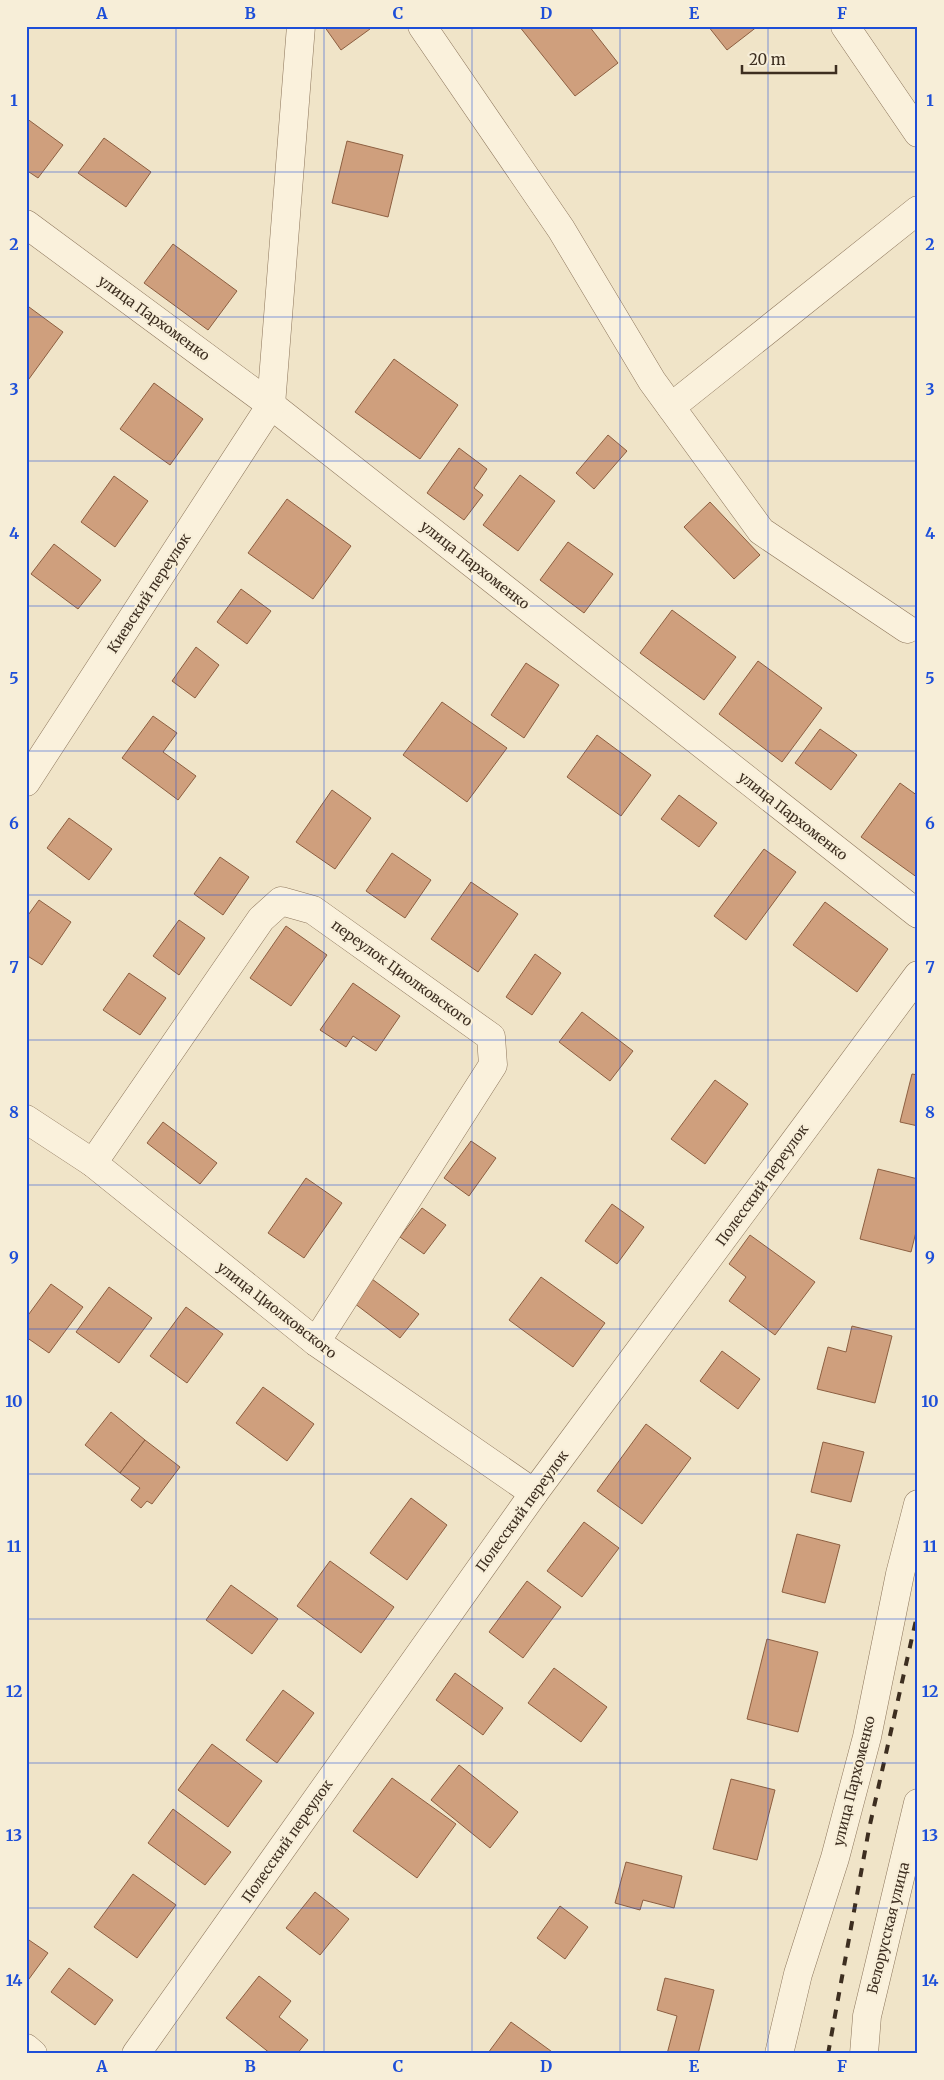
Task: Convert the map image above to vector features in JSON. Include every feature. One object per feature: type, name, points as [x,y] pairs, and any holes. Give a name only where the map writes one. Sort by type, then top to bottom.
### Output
[{"type":"street","points":[[271,405],[300,26]]},
{"type":"street","points":[[422,26],[561,229],[652,381],[761,531],[907,629]]},
{"type":"street","points":[[845,26],[918,133]]},
{"type":"street","points":[[671,407],[918,210]]},
{"type":"street","name":"улица Пархоменко","points":[[26,224],[271,405],[918,914]]},
{"type":"street","name":"Киевский переулок","points":[[26,782],[271,405]]},
{"type":"street","name":"переулок Циолковского","points":[[93,1163],[261,919],[281,901],[313,910],[491,1037],[493,1065],[316,1342]]},
{"type":"street","name":"Полесский переулок","points":[[136,2054],[534,1493],[918,975]]},
{"type":"street","name":"улица Циолковского","points":[[26,1118],[93,1163],[316,1342],[534,1493]]},
{"type":"street","name":"улица Пархоменко","points":[[779,2054],[798,1974],[835,1858],[867,1737],[900,1574],[918,1504]]},
{"type":"street","name":"Белорусская улица","points":[[864,2054],[866,2016],[918,1803]]},
{"type":"street","points":[[26,2048],[33,2054]]},
{"type":"building","points":[[324,26],[369,26],[370,29],[341,50]]},
{"type":"building","points":[[519,26],[589,26],[618,63],[575,96]]},
{"type":"building","points":[[708,26],[758,26],[727,50]]},
{"type":"building","points":[[26,118],[63,145],[38,178],[26,170]]},
{"type":"building","points":[[104,138],[151,172],[126,207],[78,173]]},
{"type":"building","points":[[347,141],[403,155],[388,217],[332,203]]},
{"type":"building","points":[[173,244],[237,291],[208,330],[144,283]]},
{"type":"building","points":[[29,307],[63,332],[26,383],[26,311]]},
{"type":"building","points":[[394,359],[458,405],[420,459],[355,412]]},
{"type":"building","points":[[154,383],[203,419],[170,465],[120,429]]},
{"type":"building","points":[[608,435],[627,451],[594,489],[576,473]]},
{"type":"building","points":[[459,448],[487,469],[474,488],[483,495],[464,520],[427,493]]},
{"type":"building","points":[[520,475],[555,501],[518,551],[483,525]]},
{"type":"building","points":[[114,476],[148,501],[115,547],[81,522]]},
{"type":"building","points":[[287,499],[351,546],[313,599],[248,553]]},
{"type":"building","points":[[710,502],[760,555],[734,579],[684,527]]},
{"type":"building","points":[[568,542],[613,574],[584,613],[540,580]]},
{"type":"building","points":[[54,544],[101,580],[78,609],[31,574]]},
{"type":"building","points":[[241,589],[271,611],[247,644],[217,622]]},
{"type":"building","points":[[672,610],[736,657],[704,700],[640,653]]},
{"type":"building","points":[[196,647],[219,665],[195,698],[172,681]]},
{"type":"building","points":[[758,661],[822,708],[782,762],[719,714]]},
{"type":"building","points":[[526,663],[559,685],[524,738],[491,715]]},
{"type":"building","points":[[442,702],[507,748],[467,802],[403,755]]},
{"type":"building","points":[[153,716],[177,733],[163,752],[196,776],[178,800],[122,758]]},
{"type":"building","points":[[820,729],[857,755],[831,790],[795,763]]},
{"type":"building","points":[[597,735],[651,775],[621,816],[567,777]]},
{"type":"building","points":[[900,783],[918,796],[918,878],[861,837]]},
{"type":"building","points":[[332,790],[371,818],[335,869],[296,842]]},
{"type":"building","points":[[679,795],[717,823],[699,847],[661,819]]},
{"type":"building","points":[[69,818],[112,849],[89,880],[47,848]]},
{"type":"building","points":[[764,849],[796,872],[746,940],[714,916]]},
{"type":"building","points":[[392,853],[431,880],[405,918],[366,891]]},
{"type":"building","points":[[220,857],[249,877],[223,915],[194,894]]},
{"type":"building","points":[[471,882],[518,914],[478,972],[431,939]]},
{"type":"building","points":[[39,900],[71,922],[42,965],[26,955],[26,918]]},
{"type":"building","points":[[825,902],[888,949],[857,992],[793,945]]},
{"type":"building","points":[[179,920],[205,938],[179,975],[153,956]]},
{"type":"building","points":[[286,926],[327,955],[291,1006],[250,978]]},
{"type":"building","points":[[535,954],[561,973],[532,1015],[506,997]]},
{"type":"building","points":[[129,973],[166,998],[140,1035],[103,1010]]},
{"type":"building","points":[[353,983],[400,1016],[376,1051],[353,1036],[346,1047],[320,1030]]},
{"type":"building","points":[[582,1012],[633,1051],[610,1081],[559,1042]]},
{"type":"building","points":[[912,1074],[918,1075],[918,1126],[900,1122]]},
{"type":"building","points":[[715,1080],[748,1104],[705,1164],[671,1139]]},
{"type":"building","points":[[163,1122],[217,1163],[200,1184],[147,1143]]},
{"type":"building","points":[[471,1141],[496,1158],[469,1196],[444,1178]]},
{"type":"building","points":[[878,1169],[918,1179],[918,1224],[911,1252],[860,1239]]},
{"type":"building","points":[[306,1178],[342,1203],[304,1258],[268,1233]]},
{"type":"building","points":[[612,1204],[644,1227],[617,1264],[585,1241]]},
{"type":"building","points":[[422,1208],[446,1225],[424,1254],[400,1237]]},
{"type":"building","points":[[750,1235],[815,1282],[775,1335],[729,1301],[746,1277],[729,1264]]},
{"type":"building","points":[[541,1277],[605,1323],[573,1367],[509,1320]]},
{"type":"building","points":[[372,1279],[419,1314],[400,1338],[354,1303]]},
{"type":"building","points":[[51,1284],[83,1307],[49,1353],[26,1337],[26,1318]]},
{"type":"building","points":[[109,1287],[152,1318],[119,1363],[76,1332]]},
{"type":"building","points":[[186,1307],[223,1334],[187,1383],[150,1356]]},
{"type":"building","points":[[852,1326],[892,1336],[875,1403],[817,1389],[828,1347],[846,1352]]},
{"type":"building","points":[[722,1351],[760,1379],[738,1409],[700,1381]]},
{"type":"building","points":[[263,1387],[314,1424],[287,1461],[236,1423]]},
{"type":"building","points":[[111,1412],[145,1440],[120,1473],[85,1445]]},
{"type":"building","points":[[646,1424],[691,1458],[642,1524],[597,1491]]},
{"type":"building","points":[[145,1440],[180,1467],[152,1504],[147,1501],[141,1508],[131,1500],[140,1488],[120,1473]]},
{"type":"building","points":[[823,1442],[864,1452],[851,1502],[811,1492]]},
{"type":"building","points":[[411,1498],[447,1525],[407,1580],[370,1553]]},
{"type":"building","points":[[584,1522],[619,1548],[582,1597],[547,1571]]},
{"type":"building","points":[[797,1534],[840,1545],[825,1603],[782,1592]]},
{"type":"building","points":[[330,1561],[394,1607],[361,1653],[297,1606]]},
{"type":"building","points":[[527,1581],[561,1607],[523,1658],[489,1632]]},
{"type":"building","points":[[231,1585],[278,1619],[252,1654],[206,1620]]},
{"type":"building","points":[[767,1639],[818,1652],[798,1732],[747,1719]]},
{"type":"building","points":[[554,1668],[607,1707],[581,1742],[528,1703]]},
{"type":"building","points":[[455,1673],[503,1708],[483,1735],[436,1700]]},
{"type":"building","points":[[283,1690],[314,1713],[277,1763],[246,1740]]},
{"type":"building","points":[[212,1744],[262,1781],[228,1827],[178,1790]]},
{"type":"building","points":[[459,1765],[518,1812],[490,1848],[431,1800]]},
{"type":"building","points":[[392,1778],[456,1824],[417,1878],[353,1831]]},
{"type":"building","points":[[731,1779],[775,1790],[757,1860],[713,1849]]},
{"type":"building","points":[[173,1809],[231,1852],[205,1885],[148,1843]]},
{"type":"building","points":[[626,1862],[682,1876],[674,1908],[643,1900],[640,1910],[615,1903]]},
{"type":"building","points":[[133,1874],[176,1905],[137,1958],[94,1927]]},
{"type":"building","points":[[315,1892],[349,1919],[320,1955],[286,1928]]},
{"type":"building","points":[[560,1906],[588,1927],[565,1959],[537,1938]]},
{"type":"building","points":[[26,1938],[48,1953],[26,1983]]},
{"type":"building","points":[[69,1968],[113,2000],[95,2025],[51,1992]]},
{"type":"building","points":[[259,1976],[291,2001],[279,2017],[308,2040],[297,2054],[271,2054],[226,2018]]},
{"type":"building","points":[[665,1978],[714,1990],[698,2054],[667,2054],[677,2016],[657,2010]]},
{"type":"building","points":[[511,2022],[555,2054],[488,2053]]},
{"type":"railway","points":[[828,2054],[869,1829],[918,1611]]}]
